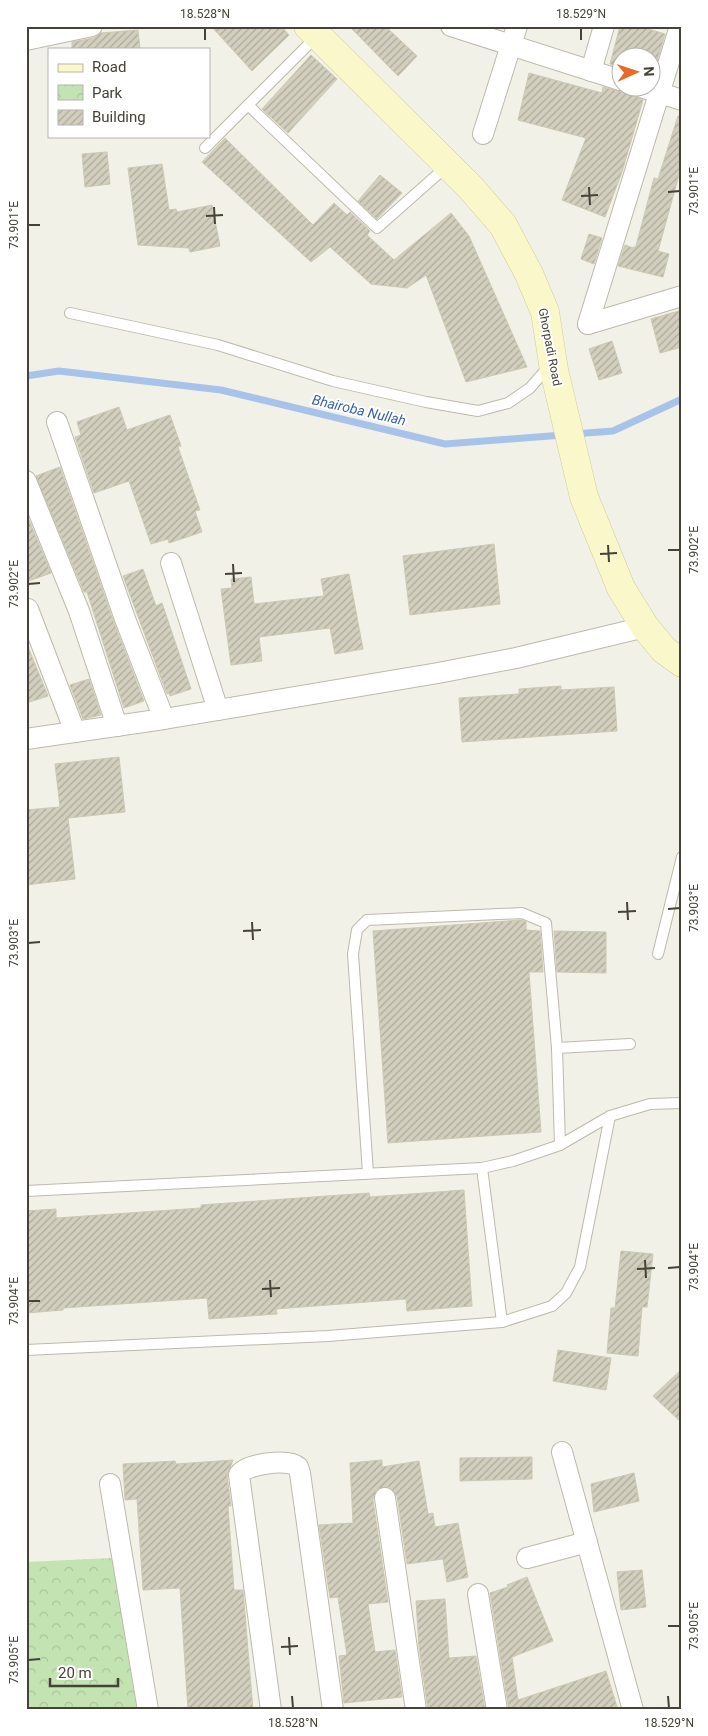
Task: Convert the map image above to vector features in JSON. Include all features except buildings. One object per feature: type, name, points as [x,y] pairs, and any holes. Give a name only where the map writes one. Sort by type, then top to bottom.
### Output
[{"type":"main road","name":"Ghorpadi Road","points":[[313,31],[448,165],[503,225],[529,274],[545,312],[553,366],[584,497],[621,588],[645,626],[664,650],[682,663]]},
{"type":"street","points":[[26,40],[92,26]]},
{"type":"street","points":[[451,26],[610,77]]},
{"type":"street","points":[[483,134],[517,26]]},
{"type":"street","points":[[591,71],[604,26]]},
{"type":"street","points":[[660,72],[680,26]]},
{"type":"street","points":[[660,93],[682,100]]},
{"type":"street","points":[[650,98],[588,324],[682,296]]},
{"type":"street","points":[[57,422],[125,619],[164,719]]},
{"type":"street","points":[[26,481],[79,611],[117,726]]},
{"type":"street","points":[[171,563],[218,710]]},
{"type":"street","points":[[28,609],[75,732]]},
{"type":"street","points":[[26,740],[218,710],[516,658],[645,626]]},
{"type":"street","points":[[562,1452],[633,1710]]},
{"type":"street","points":[[271,1710],[239,1475],[247,1467],[289,1462],[298,1467],[300,1473],[333,1710]]},
{"type":"street","points":[[110,1484],[148,1710]]},
{"type":"street","points":[[384,1498],[416,1710]]},
{"type":"street","points":[[527,1558],[587,1542]]},
{"type":"street","points":[[478,1594],[497,1710]]},
{"type":"lane","points":[[205,148],[248,105],[313,31]]},
{"type":"lane","points":[[248,105],[377,228],[448,165]]},
{"type":"lane","points":[[70,313],[218,345],[334,381],[426,402],[478,411],[508,403],[530,388],[553,366]]},
{"type":"lane","points":[[658,954],[682,857]]},
{"type":"lane","points":[[368,1173],[353,954],[357,930],[367,920],[522,913],[546,923],[557,1048],[560,1144]]},
{"type":"lane","points":[[557,1048],[630,1044]]},
{"type":"lane","points":[[26,1191],[482,1168],[513,1161],[560,1144],[610,1116],[650,1104],[682,1103]]},
{"type":"lane","points":[[26,1350],[328,1336],[502,1322],[552,1306],[566,1293],[580,1267],[610,1116]]},
{"type":"lane","points":[[482,1168],[502,1322]]},
{"type":"green space","points":[[112,1558],[139,1710],[26,1710],[26,1562]]},
{"type":"waterway","name":"Bhairoba Nullah","points":[[26,376],[59,371],[221,390],[445,444],[563,435]]},
{"type":"waterway","name":"Bhairoba Nullah","points":[[574,434],[613,431],[682,399]]}]
